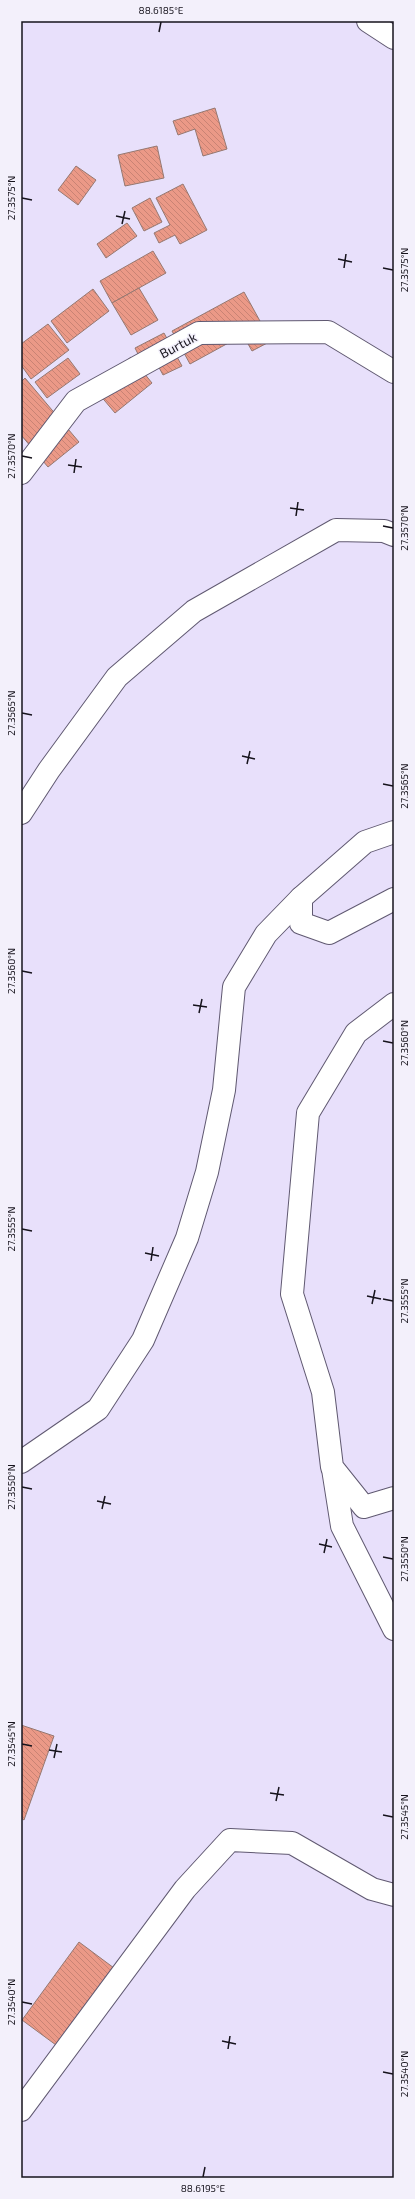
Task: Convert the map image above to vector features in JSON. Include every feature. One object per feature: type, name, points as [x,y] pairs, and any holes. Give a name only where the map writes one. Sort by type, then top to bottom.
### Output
[{"type":"main road","points":[[368,21],[394,38]]},
{"type":"main road","name":"Burtuk","points":[[21,472],[76,401],[199,333],[328,332],[394,372]]},
{"type":"main road","points":[[21,813],[49,770],[117,677],[194,611],[336,530],[384,531],[394,535]]},
{"type":"main road","points":[[21,1462],[98,1409],[143,1340],[187,1238],[207,1172],[224,1090],[234,987],[266,934],[301,898],[365,842],[394,832]]},
{"type":"main road","points":[[301,898],[302,923],[329,933],[394,899]]},
{"type":"main road","points":[[394,1004],[356,1033],[308,1113],[292,1294],[323,1392],[332,1467],[342,1526],[394,1629]]},
{"type":"main road","points":[[332,1467],[364,1507],[394,1498]]},
{"type":"main road","points":[[21,2110],[185,1889],[230,1840],[292,1844],[372,1889],[394,1895]]},
{"type":"building","points":[[215,108],[227,149],[203,156],[195,129],[178,135],[173,121]]},
{"type":"building","points":[[157,146],[164,178],[125,186],[118,155]]},
{"type":"building","points":[[76,166],[96,180],[78,205],[58,190]]},
{"type":"building","points":[[183,184],[207,230],[180,244],[175,235],[159,243],[154,233],[170,225],[156,198]]},
{"type":"building","points":[[150,198],[162,222],[144,231],[132,208]]},
{"type":"building","points":[[127,223],[137,236],[106,258],[97,244]]},
{"type":"building","points":[[153,251],[166,273],[112,303],[100,281]]},
{"type":"building","points":[[139,288],[158,320],[131,335],[112,303]]},
{"type":"building","points":[[93,289],[109,311],[67,343],[51,321]]},
{"type":"building","points":[[244,292],[271,341],[252,351],[243,335],[190,364],[172,331]]},
{"type":"building","points":[[48,324],[69,350],[31,379],[21,365],[21,344]]},
{"type":"building","points":[[164,333],[182,366],[163,375],[154,358],[143,364],[135,348]]},
{"type":"building","points":[[131,357],[152,383],[115,413],[94,388]]},
{"type":"building","points":[[68,358],[80,374],[47,398],[35,382]]},
{"type":"building","points":[[25,378],[79,442],[48,467],[21,435],[21,382]]},
{"type":"building","points":[[21,1725],[54,1736],[24,1820],[21,1818]]},
{"type":"building","points":[[79,1942],[114,1968],[56,2045],[22,2020]]}]
